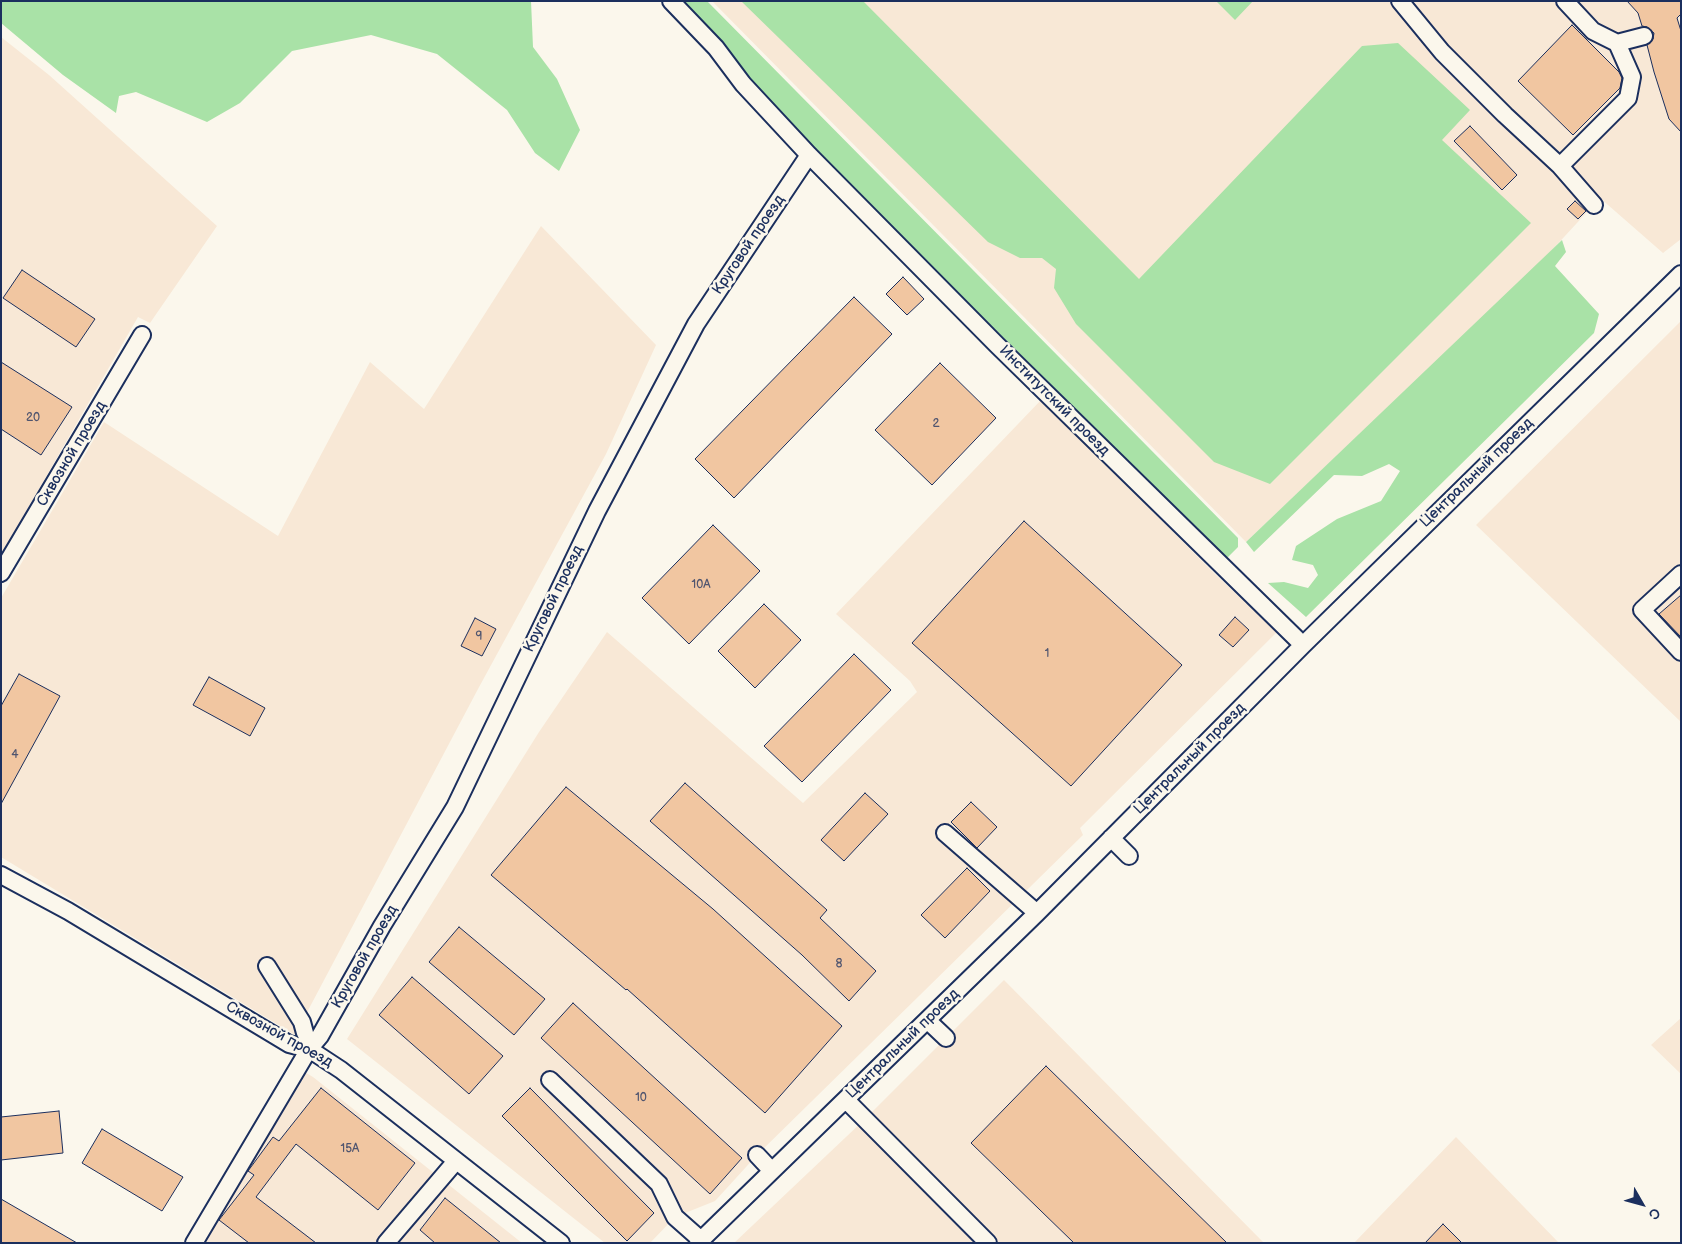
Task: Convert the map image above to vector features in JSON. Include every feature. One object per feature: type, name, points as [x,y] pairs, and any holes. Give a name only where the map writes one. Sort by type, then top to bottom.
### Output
[{"type":"street","name":"Институтский проезд","points":[[671,1],[716,48],[744,84],[937,290],[1302,645]]},
{"type":"street","points":[[1400,1],[1442,52],[1505,115],[1560,166],[1594,205]]},
{"type":"street","points":[[1560,166],[1628,98],[1632,77],[1617,43],[1593,31],[1565,1]]},
{"type":"street","points":[[1617,43],[1644,36]]},
{"type":"street","name":"Круговой проезд","points":[[194,1243],[307,1041],[320,1036],[382,926],[455,807],[597,511],[696,324],[809,154]]},
{"type":"street","name":"Центральный проезд","points":[[700,1242],[1037,912],[1302,645],[1681,274]]},
{"type":"street","name":"Сквозной проезд","points":[[1,573],[142,335]]},
{"type":"street","points":[[1681,574],[1642,610],[1681,652]]},
{"type":"street","points":[[945,833],[1037,912]]},
{"type":"street","points":[[1111,838],[1129,856]]},
{"type":"street","name":"Сквозной проезд","points":[[1,876],[68,911],[289,1044],[307,1041],[341,1070],[561,1243]]},
{"type":"street","points":[[267,966],[302,1022],[307,1041]]},
{"type":"street","points":[[927,1020],[946,1038]]},
{"type":"street","points":[[550,1080],[659,1184],[675,1217],[700,1242]]},
{"type":"street","points":[[846,1100],[988,1243]]},
{"type":"street","points":[[757,1155],[772,1171]]},
{"type":"street","points":[[386,1243],[456,1161]]},
{"type":"shaded area","points":[[712,1],[1681,1],[1681,239],[1663,253],[1600,198],[1541,262],[1246,542]]},
{"type":"shaded area","points":[[1,37],[49,75],[217,226],[150,323],[138,317],[1,555]]},
{"type":"shaded area","points":[[541,226],[656,345],[606,454],[478,689],[295,1035],[1,857],[1,598],[104,422],[278,536],[370,362],[424,409]]},
{"type":"shaded area","points":[[1681,321],[1681,722],[1476,525]]},
{"type":"shaded area","points":[[1041,400],[1216,575],[1277,632],[1080,828],[1083,835],[757,1155],[715,1201],[675,1217],[650,1243],[605,1243],[347,1039],[539,732],[607,632],[803,803],[917,692],[910,681],[836,614]]},
{"type":"shaded area","points":[[1004,980],[1264,1243],[734,1243],[865,1119]]},
{"type":"shaded area","points":[[1681,1018],[1681,1074],[1651,1045]]},
{"type":"shaded area","points":[[303,1071],[313,1077],[522,1243],[203,1243]]},
{"type":"shaded area","points":[[1456,1137],[1559,1243],[1354,1243]]},
{"type":"green space","points":[[1,1],[531,1],[533,47],[557,79],[580,130],[559,171],[535,153],[507,110],[437,54],[371,35],[292,51],[240,103],[207,122],[136,92],[119,96],[116,113],[63,75],[1,23]]},
{"type":"green space","points":[[679,1],[707,1],[1238,538],[1238,547],[1227,558],[811,148]]},
{"type":"green space","points":[[741,1],[863,1],[1139,279],[1362,46],[1398,43],[1470,110],[1442,140],[1531,223],[1270,484],[1214,462],[1076,324],[1054,288],[1056,269],[1042,258],[1020,258],[988,242]]},
{"type":"green space","points":[[1216,1],[1253,1],[1235,20]]},
{"type":"green space","points":[[1562,240],[1566,252],[1555,266],[1599,314],[1594,333],[1306,617],[1268,583],[1284,582],[1308,588],[1318,575],[1313,565],[1292,560],[1296,546],[1337,519],[1381,501],[1400,471],[1389,464],[1362,476],[1334,475],[1254,552],[1246,542]]},
{"type":"building","points":[[1627,1],[1681,1],[1681,14],[1677,18],[1681,31],[1681,132],[1669,119],[1654,72],[1647,45],[1653,39],[1654,33],[1647,27],[1642,26],[1638,13]]},
{"type":"building","points":[[1572,25],[1619,72],[1622,78],[1620,88],[1573,135],[1518,81]]},
{"type":"building","points":[[1470,126],[1517,175],[1502,190],[1454,141]]},
{"type":"building","points":[[1575,201],[1586,211],[1578,219],[1567,209]]},
{"type":"building","points":[[22,270],[95,319],[76,347],[3,298]]},
{"type":"building","points":[[903,277],[924,299],[907,315],[886,294]]},
{"type":"building","points":[[854,297],[892,334],[734,498],[695,459]]},
{"type":"building","points":[[1,362],[72,407],[41,455],[1,429]]},
{"type":"building","points":[[940,363],[996,418],[932,485],[875,430]]},
{"type":"building","points":[[1024,521],[1182,665],[1071,786],[912,643]]},
{"type":"building","points":[[713,525],[760,571],[689,644],[642,598]]},
{"type":"building","points":[[1681,595],[1681,637],[1659,614]]},
{"type":"building","points":[[764,604],[801,640],[755,688],[718,651]]},
{"type":"building","points":[[1235,617],[1249,630],[1233,647],[1219,635]]},
{"type":"building","points":[[475,618],[496,629],[482,656],[461,646]]},
{"type":"building","points":[[854,654],[891,690],[802,782],[764,746]]},
{"type":"building","points":[[19,674],[60,696],[1,804],[1,706]]},
{"type":"building","points":[[209,677],[265,708],[250,736],[193,705]]},
{"type":"building","points":[[685,783],[827,910],[820,918],[876,971],[849,1001],[802,955],[650,821]]},
{"type":"building","points":[[566,787],[713,909],[842,1026],[765,1113],[627,989],[491,875]]},
{"type":"building","points":[[865,793],[888,814],[844,861],[821,840]]},
{"type":"building","points":[[971,802],[997,827],[977,848],[951,822]]},
{"type":"building","points":[[967,868],[990,891],[945,938],[921,915]]},
{"type":"building","points":[[459,927],[545,999],[514,1035],[429,962]]},
{"type":"building","points":[[412,977],[503,1056],[469,1094],[379,1015]]},
{"type":"building","points":[[573,1003],[742,1158],[710,1194],[541,1038]]},
{"type":"building","points":[[1046,1066],[1227,1243],[1074,1243],[971,1143]]},
{"type":"building","points":[[321,1088],[415,1163],[378,1210],[296,1144],[256,1197],[316,1243],[249,1243],[219,1220],[254,1175],[248,1171],[273,1137],[279,1141]]},
{"type":"building","points":[[530,1088],[654,1213],[627,1241],[502,1116]]},
{"type":"building","points":[[59,1111],[63,1153],[1,1160],[1,1117]]},
{"type":"building","points":[[102,1129],[183,1177],[162,1211],[82,1163]]},
{"type":"building","points":[[445,1198],[501,1243],[435,1243],[420,1230]]},
{"type":"building","points":[[1,1199],[77,1243],[1,1243]]},
{"type":"building","points":[[1443,1224],[1462,1243],[1425,1243]]}]
